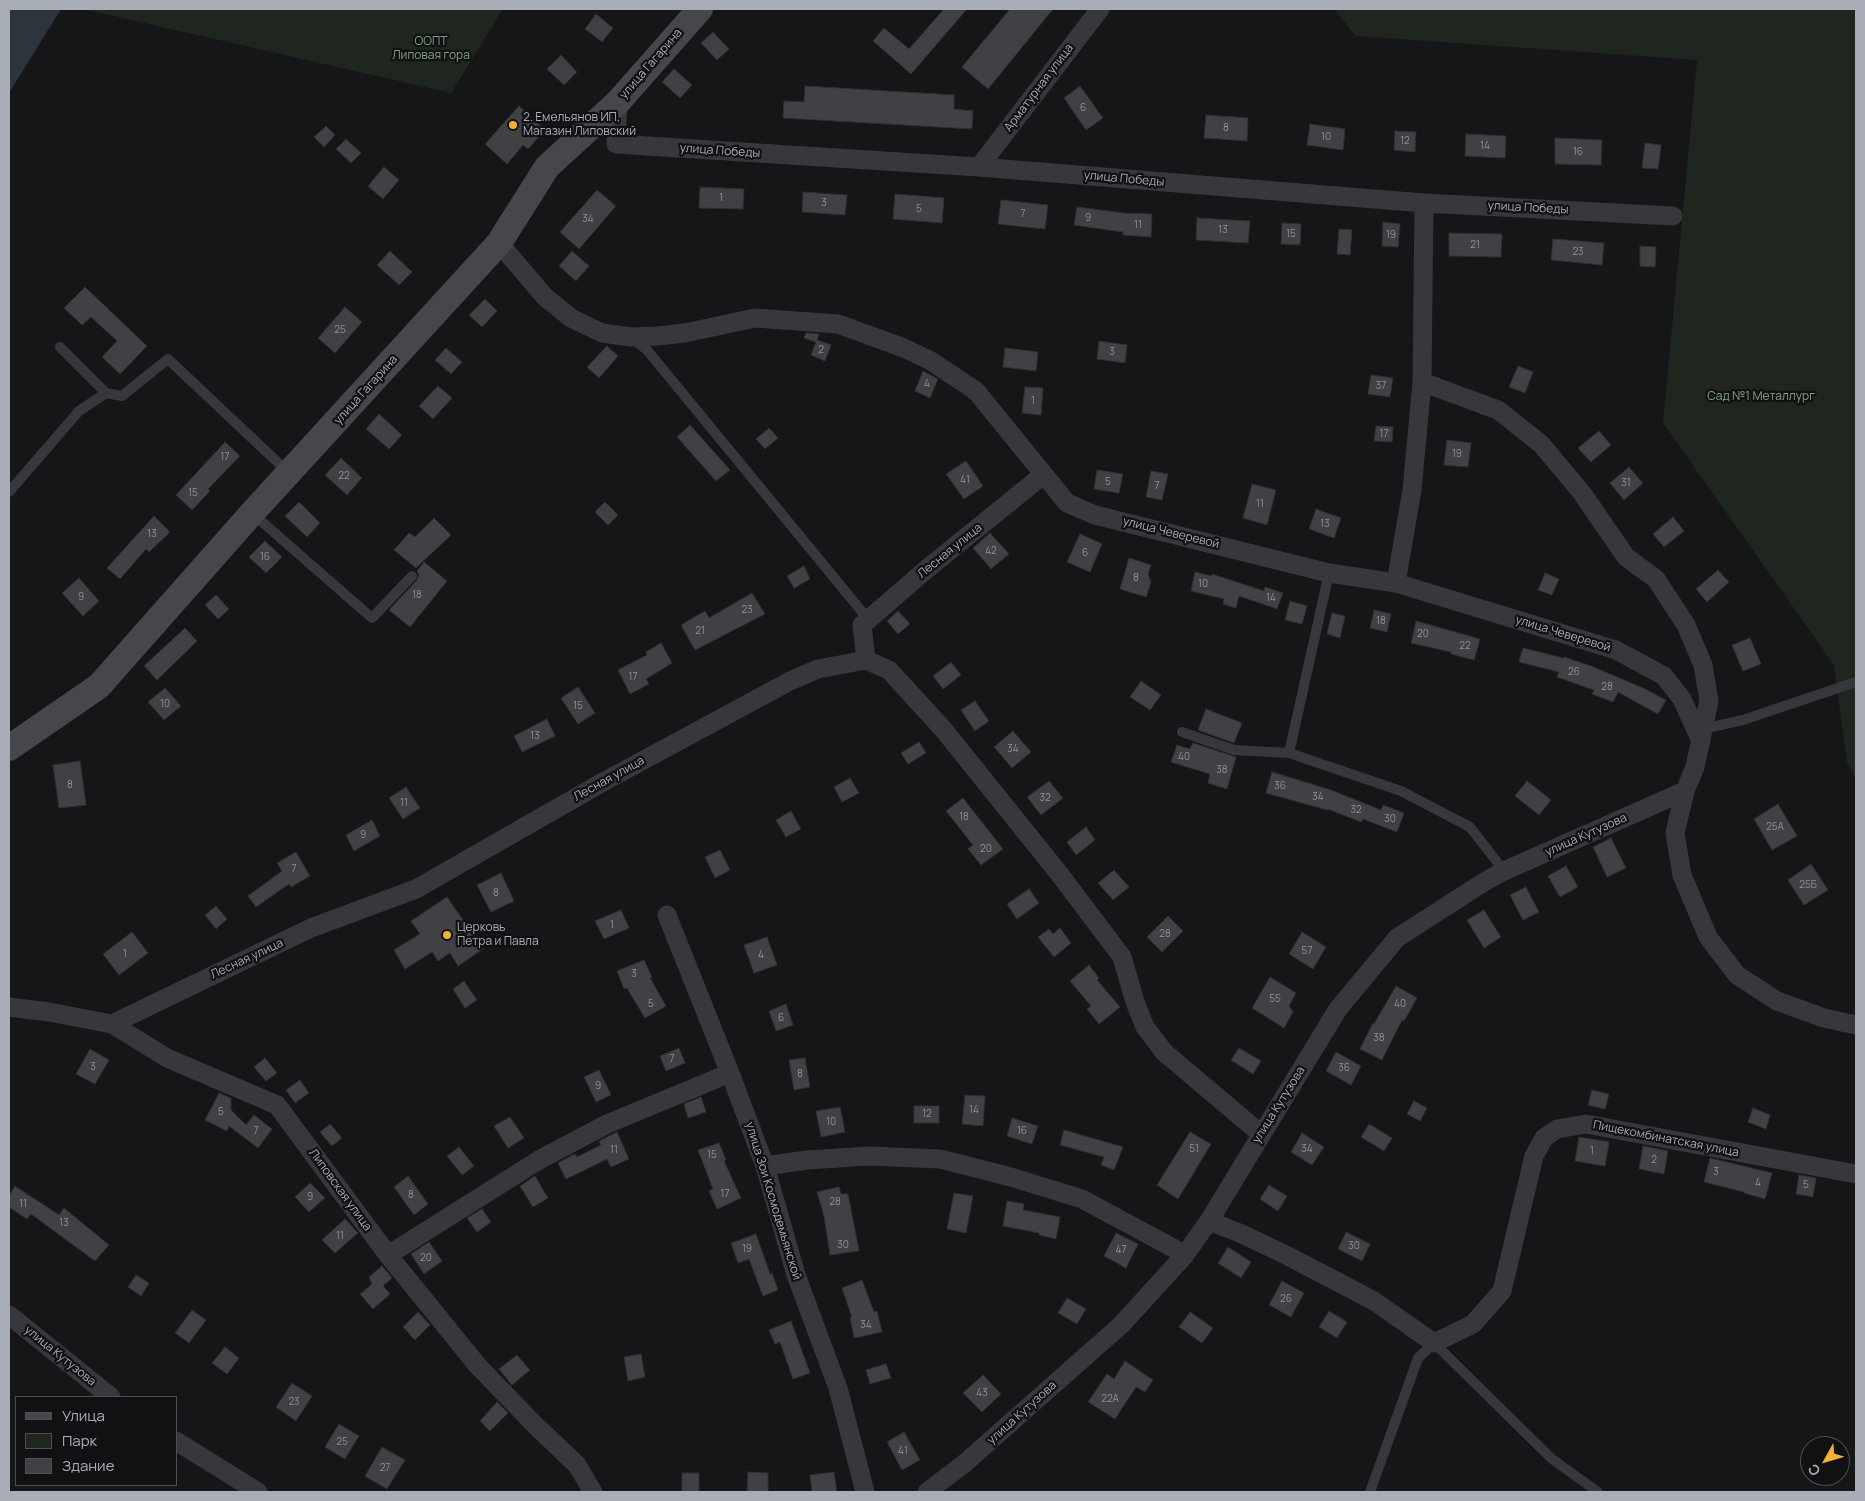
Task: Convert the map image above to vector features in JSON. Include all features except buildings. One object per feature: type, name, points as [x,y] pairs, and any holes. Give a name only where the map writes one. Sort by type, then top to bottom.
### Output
[{"type":"street","name":"улица Гагарина","points":[[9,748],[99,686],[252,513],[499,243],[547,167],[618,102],[700,9]]},
{"type":"street","name":"Арматурная улица","points":[[979,167],[1100,9]]},
{"type":"street","name":"улица Победы","points":[[618,102],[616,144],[979,167],[1424,203],[1673,216]]},
{"type":"street","points":[[1396,584],[1412,490],[1422,382],[1424,203]]},
{"type":"street","name":"улица Чеверевой","points":[[499,243],[545,297],[571,318],[602,333],[631,337],[657,336],[686,333],[755,318],[838,324],[904,348],[930,361],[976,391],[1043,476],[1067,503],[1095,514],[1329,573],[1396,584],[1616,650],[1664,676],[1682,699],[1702,735]]},
{"type":"street","points":[[1422,382],[1498,410],[1541,444],[1582,493],[1626,557],[1656,579],[1686,625],[1703,665],[1709,702],[1695,767],[1685,791],[1674,833],[1682,875],[1708,937],[1737,975],[1777,1001],[1824,1018],[1856,1025]]},
{"type":"street","name":"Лесная улица","points":[[868,619],[1043,476]]},
{"type":"street","points":[[868,619],[862,625],[866,660],[889,670],[943,729],[1061,876],[1122,958],[1135,1002],[1145,1026],[1164,1052],[1261,1134]]},
{"type":"street","name":"Лесная улица","points":[[112,1024],[311,928],[416,889],[603,782],[790,681],[818,669],[866,660]]},
{"type":"street","name":"улица Кутузова","points":[[927,1492],[965,1464],[1121,1325],[1184,1256],[1209,1221],[1338,1009],[1397,938],[1504,871],[1685,791]]},
{"type":"street","name":"улица Зои Космодемьянской","points":[[667,915],[730,1073],[764,1166],[796,1275],[838,1388],[865,1492]]},
{"type":"street","name":"Липовская улица","points":[[9,1007],[112,1024],[167,1058],[277,1105],[388,1255],[478,1366],[534,1425],[577,1465],[593,1492]]},
{"type":"street","points":[[388,1255],[539,1160],[607,1124],[730,1073]]},
{"type":"street","name":"Пищекомбинатская улица","points":[[1434,1343],[1472,1324],[1502,1291],[1534,1156],[1544,1138],[1557,1129],[1586,1124],[1856,1174]]},
{"type":"street","points":[[764,1166],[807,1160],[869,1156],[940,1159],[1082,1198],[1175,1249],[1184,1256]]},
{"type":"street","points":[[1209,1221],[1242,1234],[1374,1301],[1434,1343]]},
{"type":"street","name":"улица Кутузова","points":[[9,1315],[109,1396]]},
{"type":"street","points":[[178,1442],[258,1492]]},
{"type":"lane","points":[[631,337],[647,350],[868,619]]},
{"type":"lane","points":[[60,347],[106,393],[122,396],[168,360],[290,473]]},
{"type":"lane","points":[[9,492],[79,411],[106,393]]},
{"type":"lane","points":[[252,513],[372,618],[412,576]]},
{"type":"lane","points":[[1289,753],[1329,573]]},
{"type":"lane","points":[[1702,735],[1856,682]]},
{"type":"lane","points":[[1182,732],[1234,750],[1289,753],[1401,791],[1470,827],[1504,871]]},
{"type":"lane","points":[[1370,1492],[1418,1358],[1434,1343],[1552,1459],[1598,1492]]},
{"type":"green space","name":"ООПТ Липовая гора","points":[[83,9],[503,9],[451,93]]},
{"type":"green space","name":"Сад №1 Металлург","points":[[1334,9],[1856,9],[1856,778],[1847,763],[1834,665],[1663,423],[1697,60],[1356,36]]},
{"type":"shaded area","points":[[9,9],[61,9],[9,93]]},
{"type":"place","name":"2. Емельянов ИП, Магазин Липовский","points":[[513,125]]},
{"type":"place","name":"Церковь Петра и Павла","points":[[447,935]]}]
